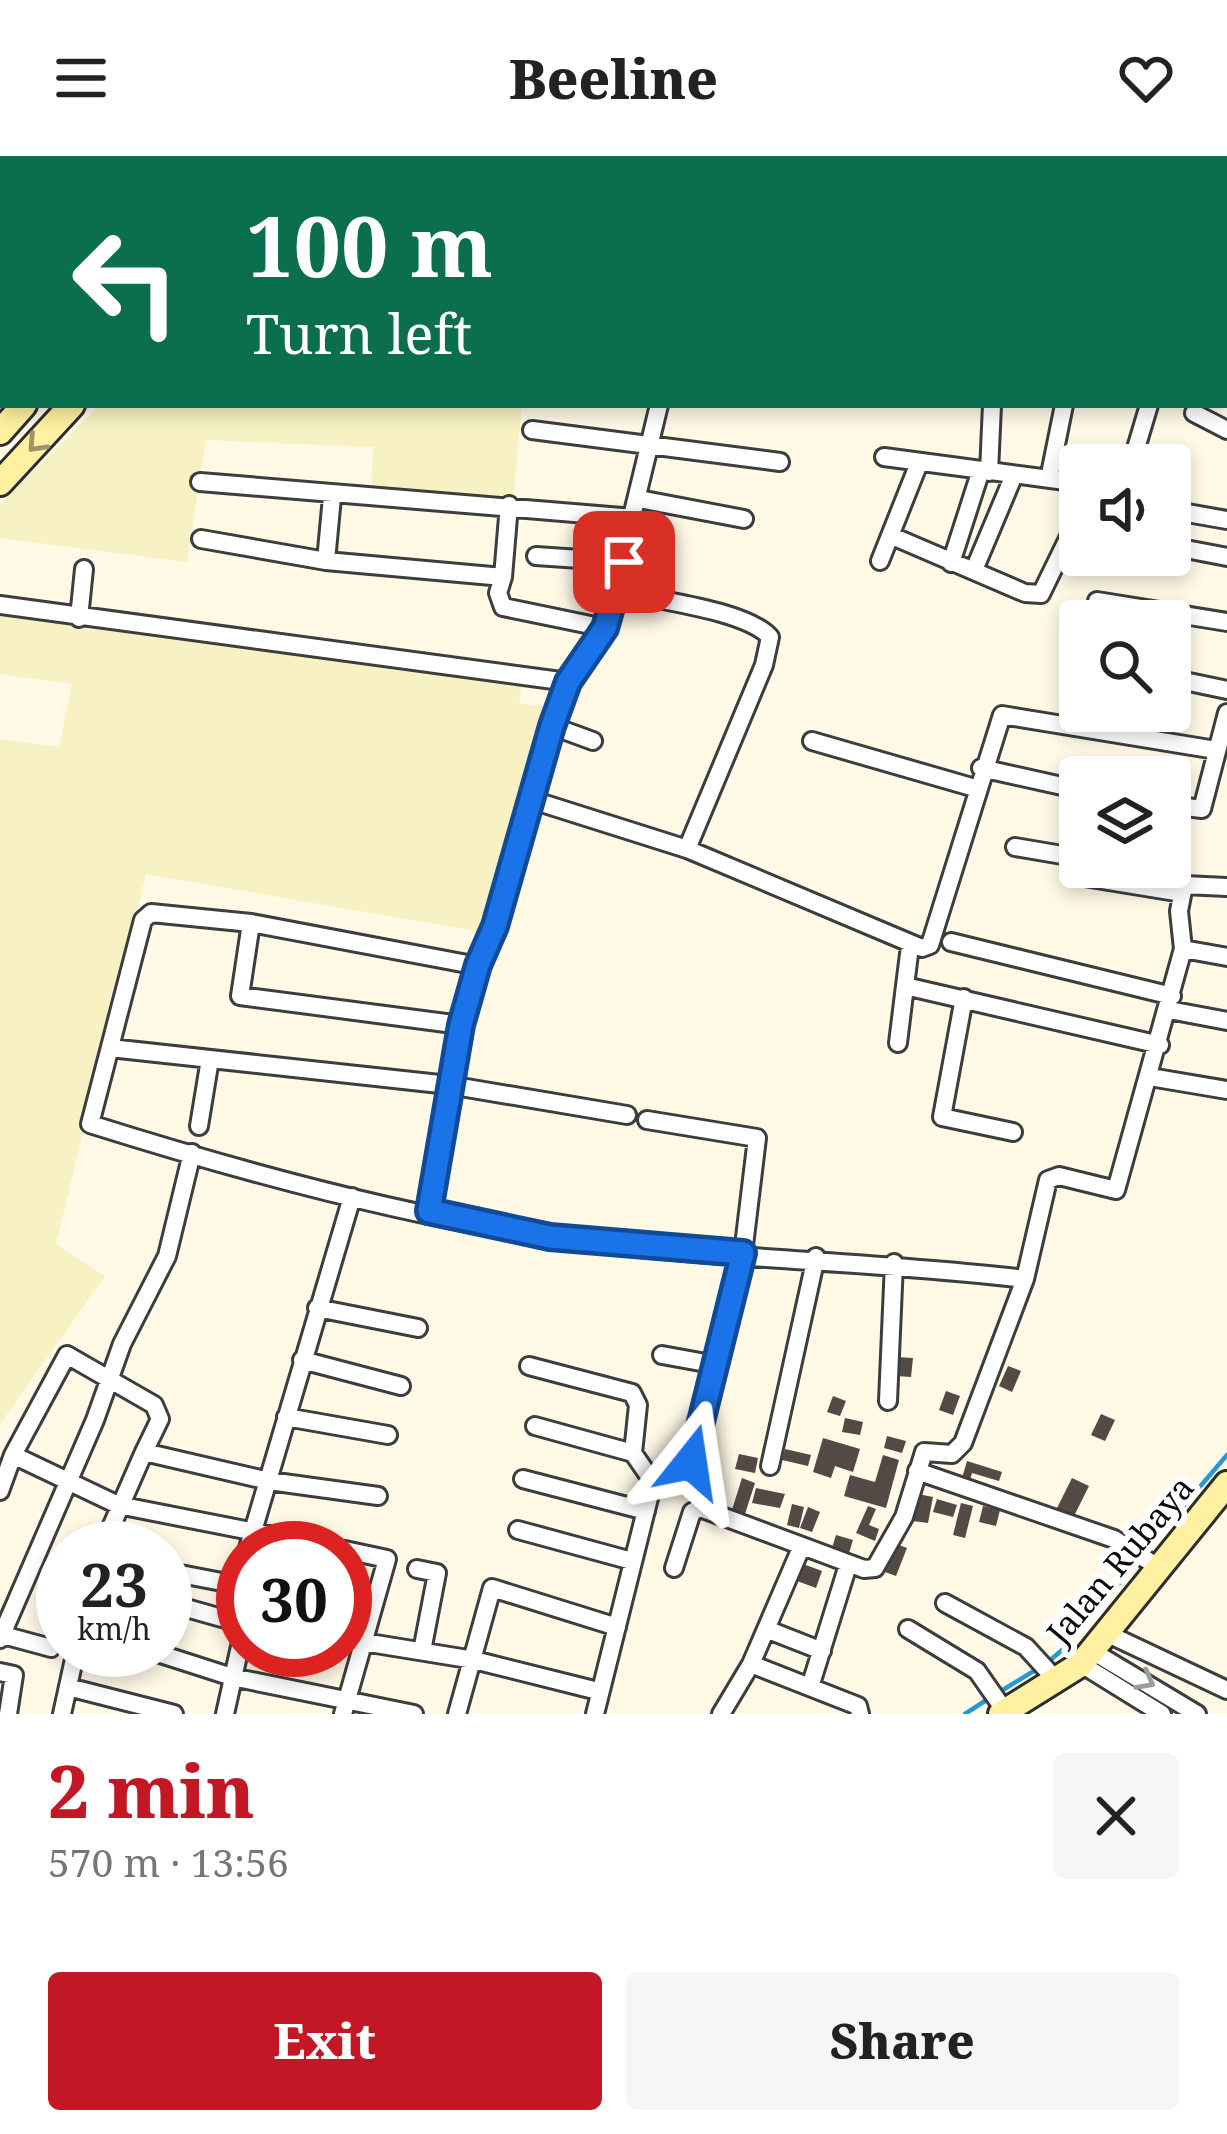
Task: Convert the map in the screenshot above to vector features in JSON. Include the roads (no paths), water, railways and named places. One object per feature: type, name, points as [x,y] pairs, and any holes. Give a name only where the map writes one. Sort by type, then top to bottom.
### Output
[{"type":"street","points":[[0,432],[21,408]]},
{"type":"street","points":[[0,483],[69,408]]},
{"type":"street","points":[[429,1211],[449,1085],[478,965],[495,926],[529,799],[568,682],[605,628],[617,591],[658,408]]},
{"type":"street","points":[[951,563],[985,471],[992,408]]},
{"type":"street","points":[[1049,479],[1063,408]]},
{"type":"street","points":[[1137,444],[1148,408]]},
{"type":"street","points":[[1194,413],[1227,430]]},
{"type":"street","points":[[532,430],[780,462]]},
{"type":"street","points":[[884,457],[1059,480]]},
{"type":"street","points":[[880,561],[920,463]]},
{"type":"street","points":[[974,570],[1015,475]]},
{"type":"street","points":[[200,482],[332,497],[637,508],[744,520]]},
{"type":"street","points":[[326,561],[332,497]]},
{"type":"street","points":[[509,506],[498,593],[503,607],[605,628]]},
{"type":"street","points":[[1191,514],[1227,520]]},
{"type":"street","points":[[892,536],[1025,593],[1041,594],[1059,557]]},
{"type":"street","points":[[201,539],[326,561],[503,577]]},
{"type":"street","points":[[1191,550],[1227,557]]},
{"type":"street","points":[[536,556],[624,562]]},
{"type":"street","points":[[79,618],[84,569]]},
{"type":"street","points":[[617,591],[727,616],[770,637],[764,665],[687,849]]},
{"type":"street","points":[[0,605],[568,682]]},
{"type":"street","points":[[1191,617],[1227,622]]},
{"type":"street","points":[[1191,682],[1227,690]]},
{"type":"street","points":[[1191,808],[1202,809],[1227,713]]},
{"type":"street","points":[[529,799],[687,849],[910,946],[930,945],[998,718],[1006,714],[1216,750]]},
{"type":"street","points":[[552,726],[593,741]]},
{"type":"street","points":[[812,741],[975,788]]},
{"type":"street","points":[[981,768],[1059,785]]},
{"type":"street","points":[[1206,789],[1227,790]]},
{"type":"street","points":[[1015,847],[1059,855]]},
{"type":"street","points":[[674,1568],[695,1509],[848,1565],[875,1568],[889,1551],[927,1450],[952,1454],[963,1443],[1025,1279],[1048,1180],[1059,1176],[1116,1190],[1183,949],[1184,885],[1199,882],[1227,887]]},
{"type":"street","points":[[1151,888],[1182,893]]},
{"type":"street","points":[[478,965],[164,911],[143,920],[90,1124],[352,1197],[550,1237],[894,1263],[1025,1279]]},
{"type":"street","points":[[251,923],[240,996],[461,1025]]},
{"type":"street","points":[[951,943],[1227,1021]]},
{"type":"street","points":[[898,1043],[910,946]]},
{"type":"street","points":[[1183,949],[1227,957]]},
{"type":"street","points":[[905,986],[1160,1045]]},
{"type":"street","points":[[964,998],[942,1117],[1012,1132]]},
{"type":"street","points":[[110,1048],[449,1085],[627,1115]]},
{"type":"street","points":[[199,1126],[210,1059]]},
{"type":"street","points":[[1150,1077],[1227,1090]]},
{"type":"street","points":[[647,1120],[757,1138],[743,1253],[691,1462]]},
{"type":"street","points":[[36,1645],[1,1637],[122,1344],[167,1256],[192,1153]]},
{"type":"street","points":[[257,1521],[352,1197]]},
{"type":"street","points":[[770,1466],[816,1257]]},
{"type":"street","points":[[888,1401],[894,1263]]},
{"type":"street","points":[[317,1308],[418,1328]]},
{"type":"street","points":[[0,1490],[62,1355],[72,1355],[154,1405],[159,1413],[112,1521]]},
{"type":"street","points":[[662,1355],[717,1365]]},
{"type":"street","points":[[302,1360],[401,1386]]},
{"type":"street","points":[[530,1366],[632,1393],[638,1405],[633,1453],[652,1483],[595,1714]]},
{"type":"street","points":[[286,1417],[388,1435]]},
{"type":"street","points":[[535,1426],[633,1453]]},
{"type":"street","points":[[144,1452],[269,1481],[378,1496]]},
{"type":"street","points":[[13,1455],[118,1505],[216,1530]]},
{"type":"street","points":[[917,1471],[1134,1550],[1154,1564]]},
{"type":"street","points":[[523,1479],[646,1510]]},
{"type":"street","name":"Jalan Rubaya","points":[[999,1704],[1054,1678],[1093,1650],[1154,1564],[1227,1484]]},
{"type":"street","points":[[518,1530],[632,1561]]},
{"type":"street","points":[[721,1714],[751,1664],[800,1548]]},
{"type":"street","points":[[372,1556],[387,1559],[372,1596]]},
{"type":"street","points":[[810,1687],[848,1565]]},
{"type":"street","points":[[417,1569],[437,1573],[422,1652]]},
{"type":"street","points":[[457,1714],[492,1588],[617,1627]]},
{"type":"street","points":[[945,1603],[1039,1658],[1054,1678]]},
{"type":"street","points":[[766,1629],[822,1651]]},
{"type":"street","points":[[908,1629],[977,1671],[999,1704]]},
{"type":"street","points":[[372,1644],[474,1660],[598,1691]]},
{"type":"street","points":[[1093,1650],[1227,1690]]},
{"type":"street","points":[[1093,1650],[1162,1714]]},
{"type":"street","points":[[1093,1650],[1197,1714]]},
{"type":"street","points":[[751,1664],[858,1706],[860,1714]]},
{"type":"street","points":[[0,1672],[14,1675],[8,1714]]},
{"type":"street","points":[[62,1714],[70,1677]]},
{"type":"street","points":[[225,1714],[232,1677],[345,1707],[414,1714]]},
{"type":"street","points":[[345,1707],[349,1677]]},
{"type":"street","points":[[68,1687],[174,1714]]},
{"type":"waterway","points":[[1145,1551],[1227,1455]]},
{"type":"waterway","points":[[1047,1663],[1069,1644],[1138,1560]]},
{"type":"waterway","points":[[1001,1691],[1037,1669]]},
{"type":"waterway","points":[[965,1714],[991,1697]]}]
